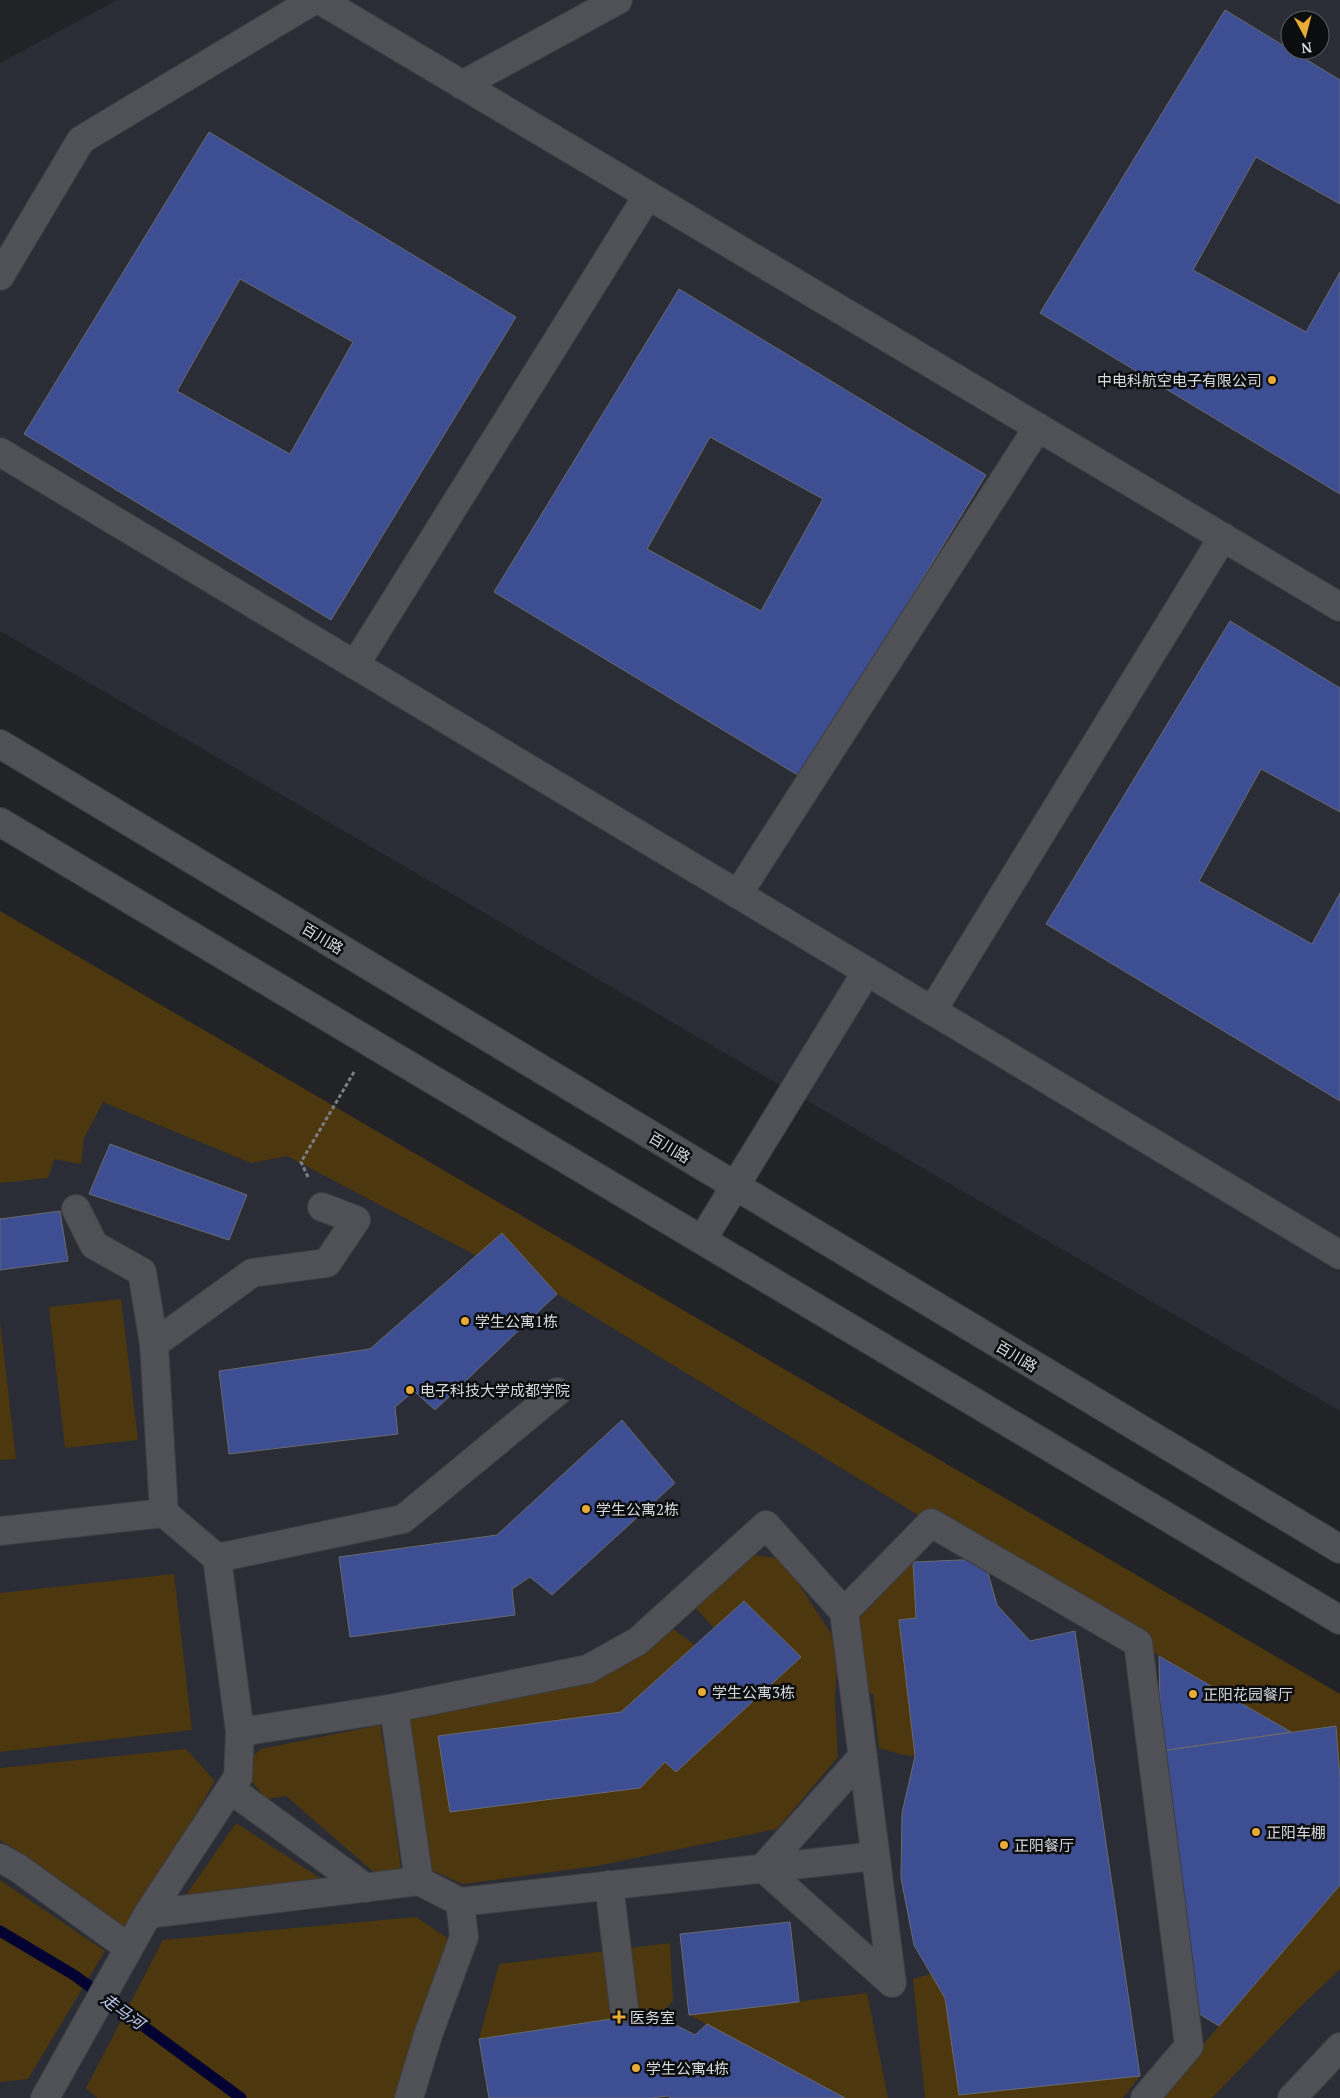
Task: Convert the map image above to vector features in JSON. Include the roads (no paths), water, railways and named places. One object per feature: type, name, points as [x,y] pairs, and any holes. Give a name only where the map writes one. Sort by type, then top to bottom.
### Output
[{"type":"street","points":[[0,276],[81,140],[314,0]]},
{"type":"street","points":[[320,0],[1340,607]]},
{"type":"street","points":[[462,85],[618,0]]},
{"type":"street","points":[[355,665],[648,195]]},
{"type":"street","points":[[738,894],[1038,427]]},
{"type":"street","points":[[0,452],[932,1011],[1339,1252]]},
{"type":"street","points":[[932,1011],[1223,537]]},
{"type":"street","name":"百川路","points":[[0,744],[1340,1550]]},
{"type":"street","points":[[0,822],[1340,1620]]},
{"type":"street","points":[[702,1240],[867,971]]},
{"type":"street","points":[[154,1344],[252,1273],[327,1264],[356,1220],[322,1207]]},
{"type":"street","points":[[45,2098],[148,1914],[238,1777],[240,1732],[217,1558],[164,1513],[154,1344],[142,1272],[94,1245],[76,1209]]},
{"type":"street","points":[[217,1558],[403,1519],[556,1392]]},
{"type":"street","points":[[0,1531],[164,1513]]},
{"type":"street","points":[[844,1612],[931,1524],[1138,1643],[1189,2046],[1145,2098]]},
{"type":"street","points":[[240,1732],[394,1708],[588,1669],[638,1642],[766,1525],[844,1612],[892,1983],[763,1868]]},
{"type":"street","points":[[394,1708],[419,1881]]},
{"type":"street","points":[[763,1868],[863,1756]]},
{"type":"street","points":[[230,1790],[366,1888]]},
{"type":"street","points":[[148,1914],[419,1881],[460,1902],[875,1856]]},
{"type":"street","points":[[0,1858],[18,1868],[129,1948]]},
{"type":"street","points":[[609,1885],[624,2008]]},
{"type":"street","points":[[410,2098],[428,2035],[464,1937],[460,1902]]},
{"type":"street","points":[[1292,2098],[1340,2047]]},
{"type":"waterway","name":"走马河","points":[[0,1931],[74,1975],[241,2098]]},
{"type":"place","name":"中电科航空电子有限公司","points":[[1272,380]]},
{"type":"place","name":"学生公寓1栋","points":[[465,1321]]},
{"type":"place","name":"电子科技大学成都学院","points":[[410,1390]]},
{"type":"place","name":"学生公寓2栋","points":[[586,1509]]},
{"type":"place","name":"学生公寓3栋","points":[[702,1692]]},
{"type":"place","name":"正阳花园餐厅","points":[[1193,1694]]},
{"type":"place","name":"正阳车棚","points":[[1256,1832]]},
{"type":"place","name":"正阳餐厅","points":[[1004,1845]]},
{"type":"place","name":"医务室","points":[[619,2017]]},
{"type":"place","name":"学生公寓4栋","points":[[636,2068]]}]
